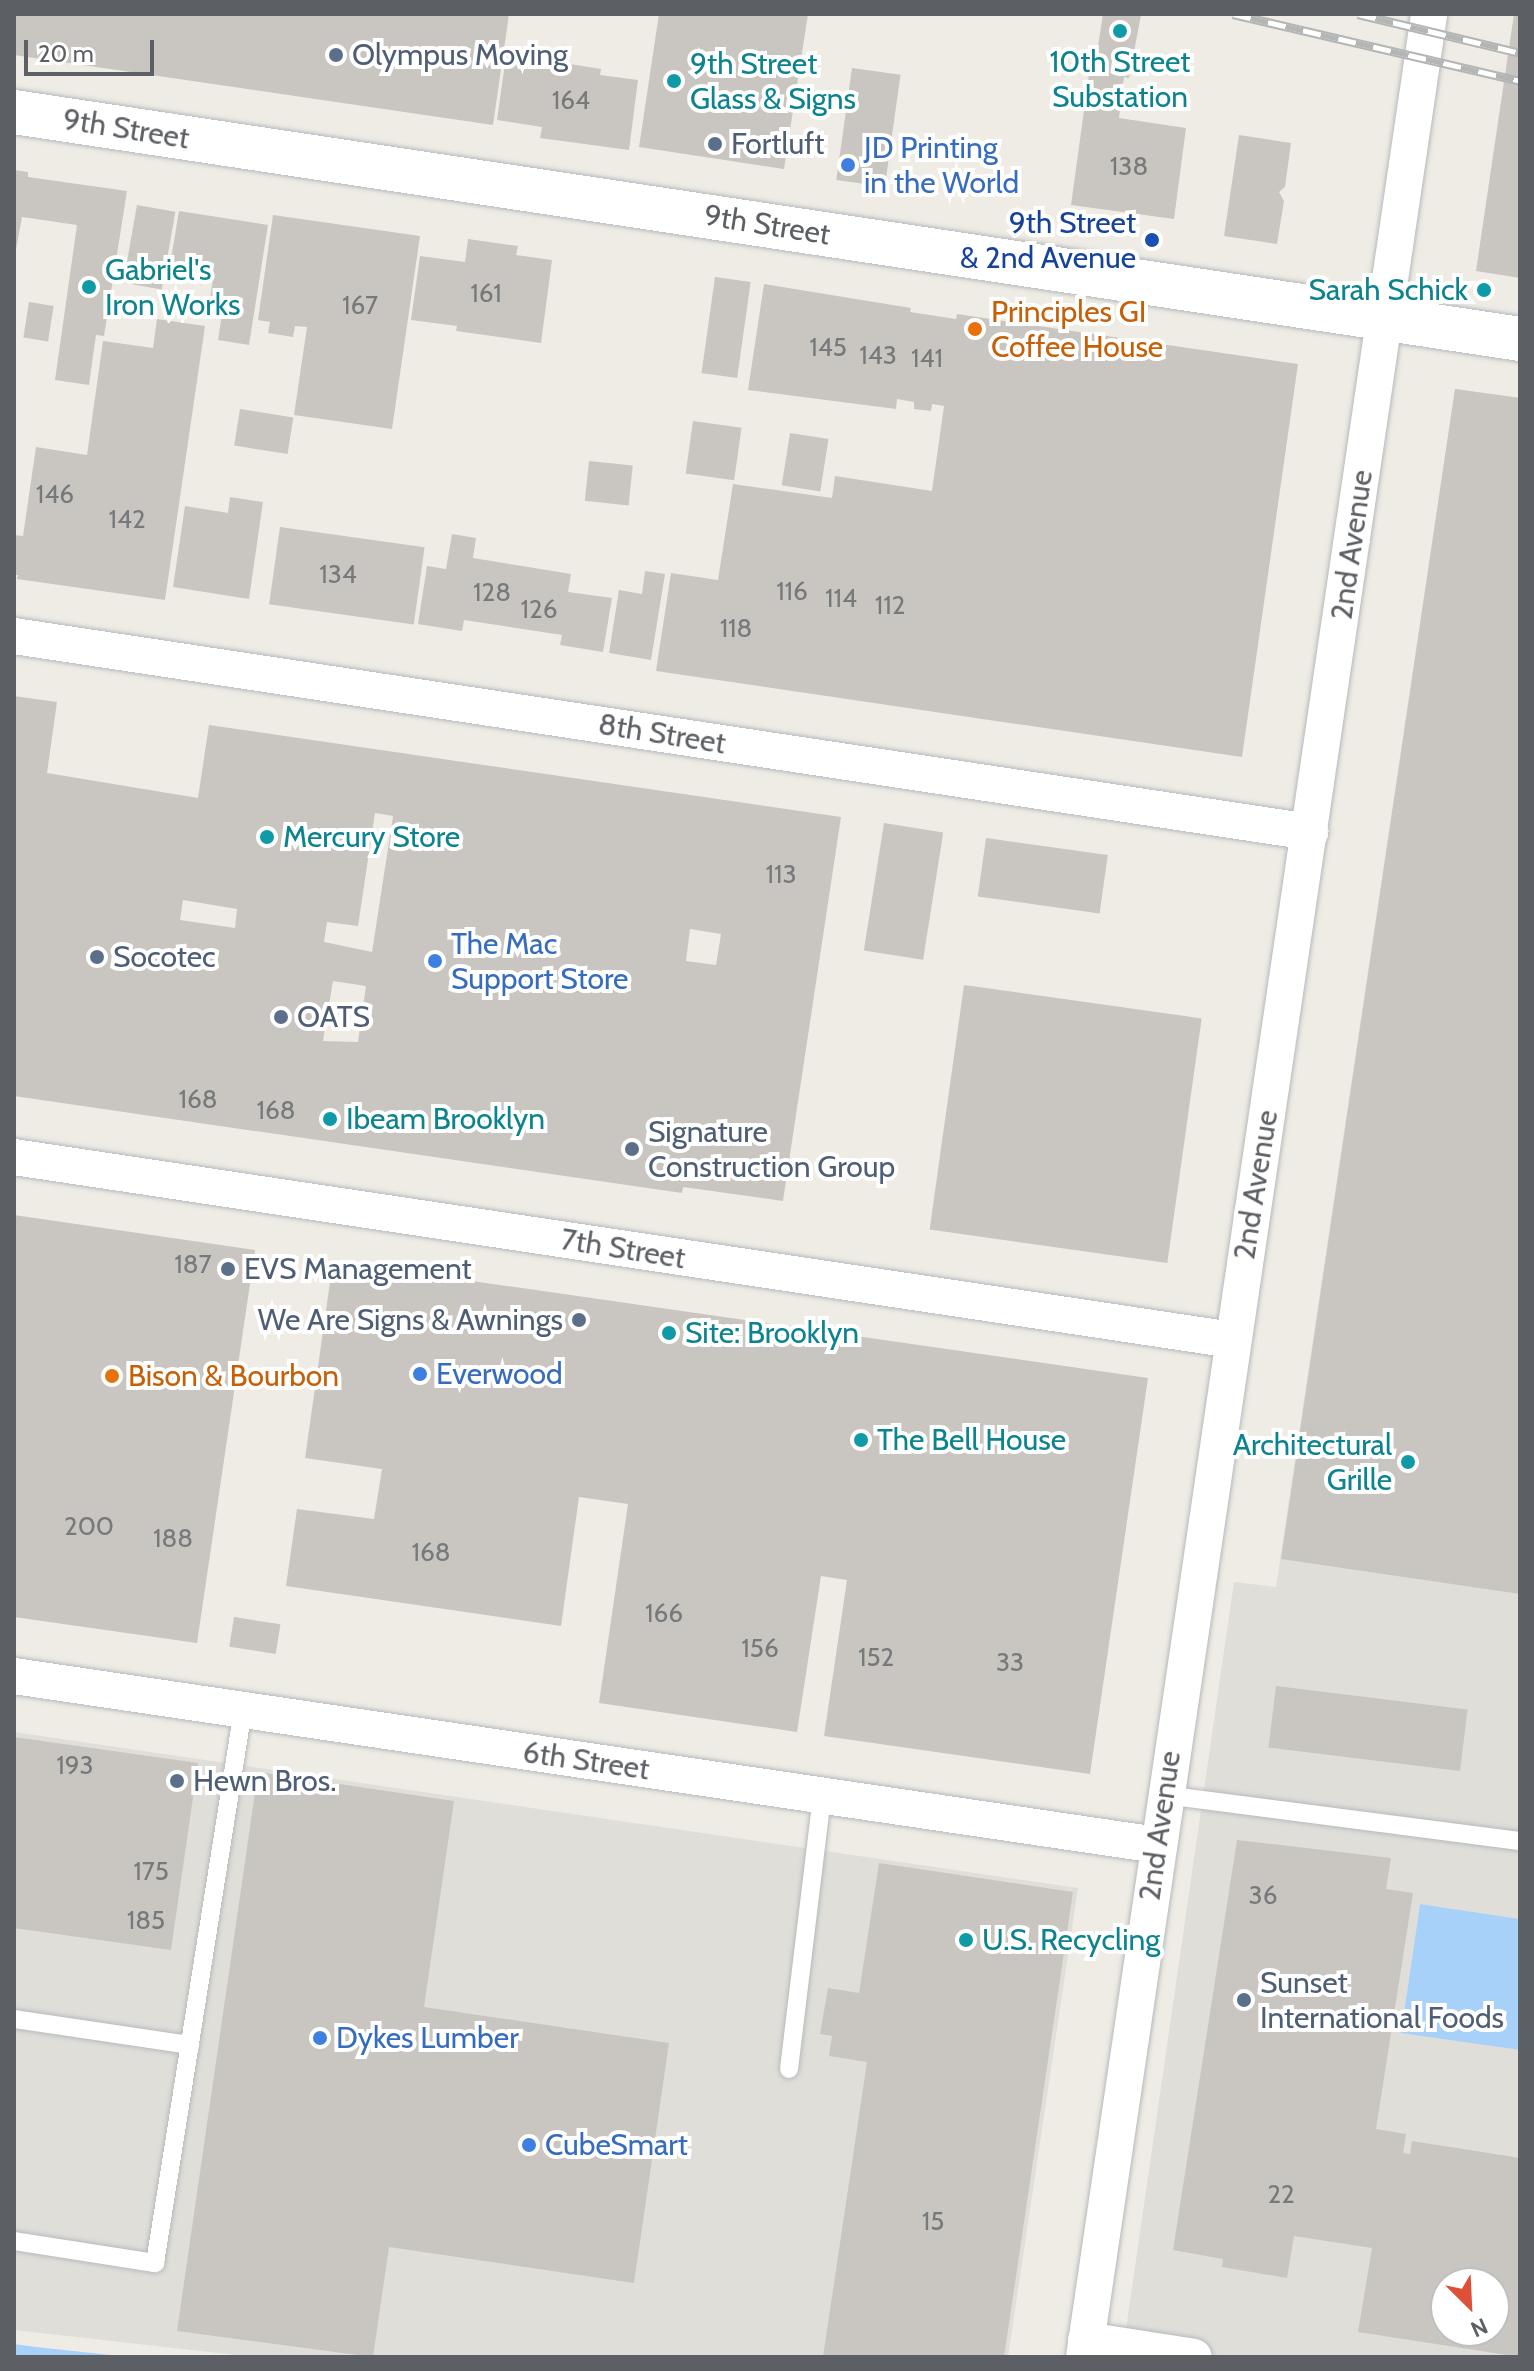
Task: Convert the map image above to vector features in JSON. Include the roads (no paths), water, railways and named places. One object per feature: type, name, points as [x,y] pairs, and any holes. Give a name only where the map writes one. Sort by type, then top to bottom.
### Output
[{"type":"main road","name":"9th Street","points":[[14,112],[1520,339]]},
{"type":"street","name":"2nd Avenue","points":[[1085,2349],[1429,14]]},
{"type":"street","name":"8th Street","points":[[14,636],[1310,832]]},
{"type":"street","name":"7th Street","points":[[14,1157],[1232,1340]]},
{"type":"street","name":"6th Street","points":[[14,1676],[1157,1845]]},
{"type":"street","points":[[1085,2349],[1194,2357]]},
{"type":"lane","points":[[14,2241],[155,2263],[243,1710]]},
{"type":"lane","points":[[1165,1795],[1520,1841]]},
{"type":"lane","points":[[789,2069],[822,1796]]},
{"type":"lane","points":[[14,2019],[190,2045]]},
{"type":"water","points":[[1420,1904],[1520,1919],[1520,2050],[1401,2033]]},
{"type":"water","points":[[14,2344],[36,2347],[129,2357],[14,2357]]},
{"type":"railway","points":[[1233,14],[1520,81]]},
{"type":"railway","points":[[1358,14],[1520,53]]},
{"type":"place","name":"10th Street Substation","points":[[1120,31]]},
{"type":"place","name":"Olympus Moving","points":[[336,55]]},
{"type":"place","name":"9th Street Glass & Signs","points":[[674,81]]},
{"type":"place","name":"Fortluft","points":[[715,144]]},
{"type":"place","name":"JD Printing in the World","points":[[848,165]]},
{"type":"place","name":"9th Street & 2nd Avenue","points":[[1152,240]]},
{"type":"place","name":"Gabriel's Iron Works","points":[[89,287]]},
{"type":"place","name":"Sarah Schick","points":[[1484,290]]},
{"type":"place","name":"Principles GI Coffee House","points":[[975,329]]},
{"type":"place","name":"Mercury Store","points":[[267,837]]},
{"type":"place","name":"Socotec","points":[[97,957]]},
{"type":"place","name":"The Mac Support Store","points":[[435,961]]},
{"type":"place","name":"OATS","points":[[281,1017]]},
{"type":"place","name":"Ibeam Brooklyn","points":[[330,1119]]},
{"type":"place","name":"Signature Construction Group","points":[[632,1149]]},
{"type":"place","name":"EVS Management","points":[[228,1269]]},
{"type":"place","name":"We Are Signs & Awnings","points":[[579,1320]]},
{"type":"place","name":"Site: Brooklyn","points":[[669,1333]]},
{"type":"place","name":"Everwood","points":[[420,1374]]},
{"type":"place","name":"Bison & Bourbon","points":[[112,1376]]},
{"type":"place","name":"The Bell House","points":[[861,1440]]},
{"type":"place","name":"Architectural Grille","points":[[1408,1462]]},
{"type":"place","name":"Hewn Bros.","points":[[177,1781]]},
{"type":"place","name":"U.S. Recycling","points":[[966,1940]]},
{"type":"place","name":"Sunset International Foods","points":[[1244,2000]]},
{"type":"place","name":"Dykes Lumber","points":[[320,2038]]},
{"type":"place","name":"CubeSmart","points":[[529,2145]]}]
